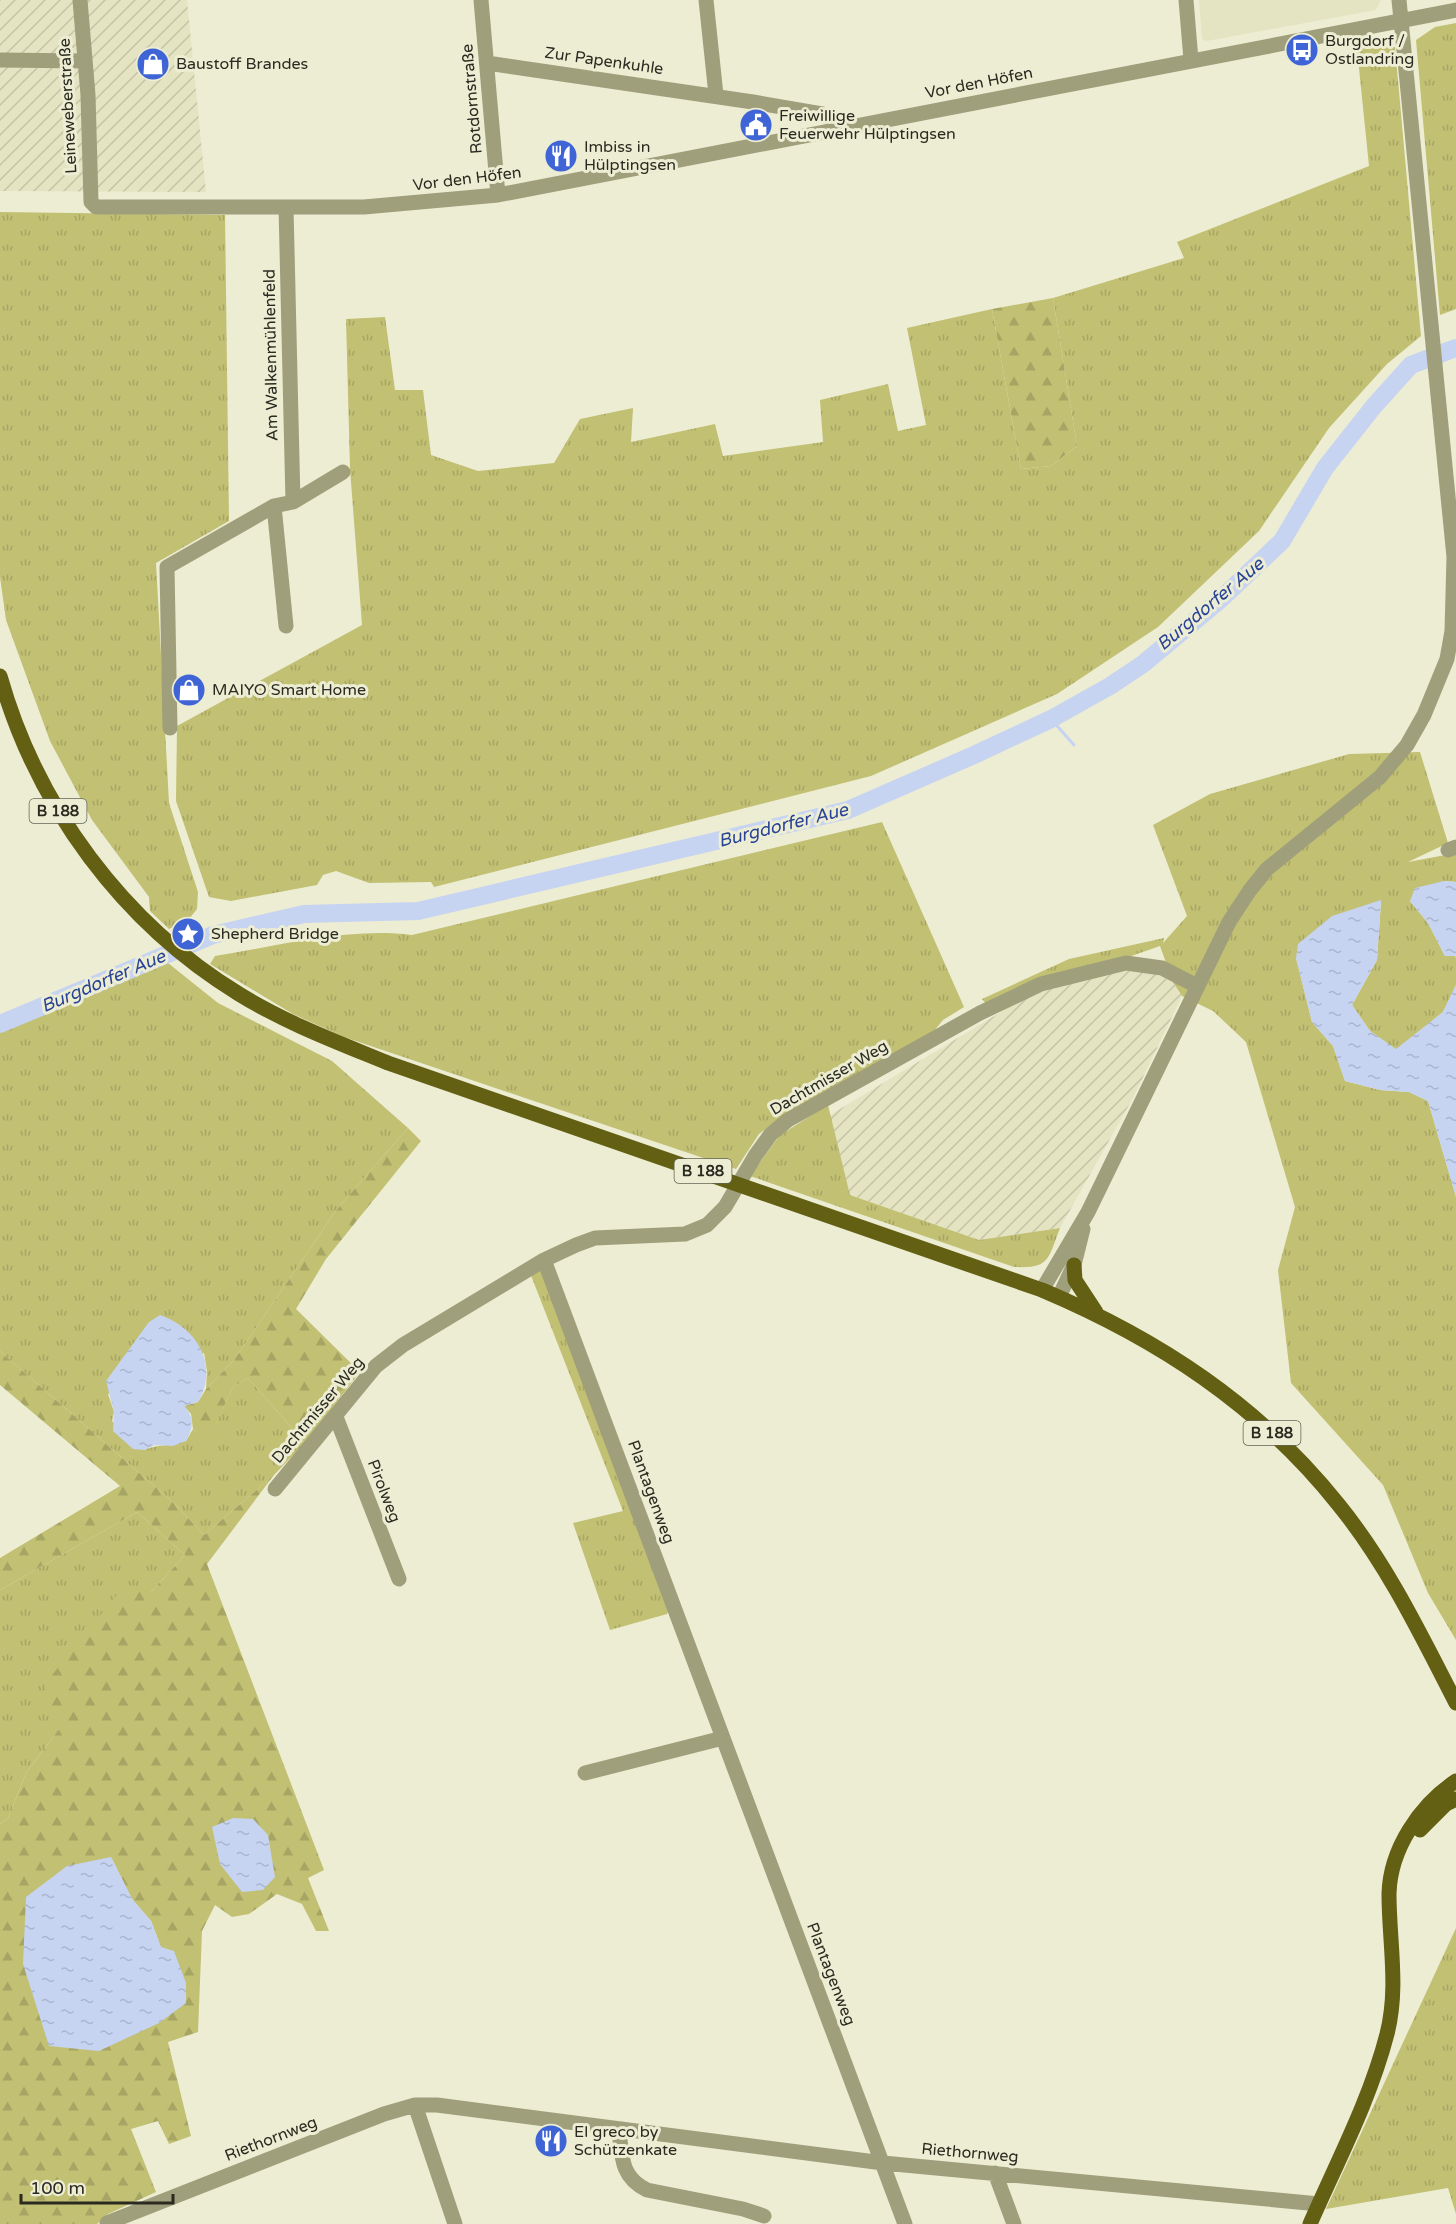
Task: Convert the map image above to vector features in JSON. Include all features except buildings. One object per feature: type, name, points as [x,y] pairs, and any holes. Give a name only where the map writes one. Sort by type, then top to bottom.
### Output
[{"type":"main road","name":"B 188","points":[[0,676],[26,750],[57,809],[94,863],[150,925],[195,964],[239,994],[290,1022],[388,1063],[920,1245],[1042,1290],[1096,1312],[1166,1351],[1221,1390],[1264,1425],[1338,1503],[1361,1534],[1399,1595],[1456,1703]]},
{"type":"main road","points":[[1074,1265],[1075,1280],[1096,1312]]},
{"type":"main road","points":[[1310,2224],[1379,2061],[1391,2018],[1395,1995],[1389,1893],[1392,1871],[1402,1843],[1418,1817],[1455,1780]]},
{"type":"main road","points":[[1391,1920],[1398,1872],[1408,1847],[1424,1823],[1456,1799]]},
{"type":"street","name":"Leineweberstraße","points":[[80,0],[91,202],[96,207]]},
{"type":"street","name":"Rotdornstraße","points":[[481,0],[498,195]]},
{"type":"street","points":[[706,0],[716,95]]},
{"type":"street","points":[[1186,0],[1191,60]]},
{"type":"street","points":[[1042,1290],[1088,1212],[1229,922],[1267,869],[1380,777],[1407,745],[1437,686],[1452,631],[1455,593],[1454,557],[1399,0]]},
{"type":"street","name":"Vor den Höfen","points":[[96,207],[364,207],[498,195],[1456,10]]},
{"type":"street","points":[[0,60],[85,61]]},
{"type":"street","name":"Zur Papenkuhle","points":[[487,63],[716,95],[822,114],[848,127]]},
{"type":"street","name":"Am Walkenmühlenfeld","points":[[286,207],[292,502]]},
{"type":"street","points":[[170,728],[167,567],[273,506],[292,502],[343,472]]},
{"type":"street","points":[[273,506],[286,626]]},
{"type":"street","name":"Dachtmisser Weg","points":[[275,1489],[376,1366],[403,1345],[544,1260],[595,1238],[685,1234],[707,1225],[725,1207],[755,1156],[771,1134],[788,1120],[980,1013],[1041,984],[1126,963],[1162,968],[1197,986]]},
{"type":"street","points":[[1059,1297],[1074,1265],[1088,1212]]},
{"type":"street","name":"Plantagenweg","points":[[544,1260],[905,2224]]},
{"type":"street","name":"Pirolweg","points":[[336,1417],[399,1579]]},
{"type":"street","points":[[585,1773],[723,1738]]},
{"type":"street","points":[[415,2105],[455,2224]]},
{"type":"street","name":"Riethornweg","points":[[108,2223],[357,2124],[415,2105],[437,2105],[883,2163],[1318,2204]]},
{"type":"street","points":[[619,2129],[623,2166],[633,2183],[647,2190],[743,2209],[764,2216]]},
{"type":"street","points":[[995,2173],[1014,2224]]},
{"type":"shaded area","points":[[0,0],[187,0],[206,192],[0,191]]},
{"type":"shaded area","points":[[1199,0],[1381,0],[1376,10],[1207,41],[1202,39]]},
{"type":"shaded area","points":[[1123,967],[1146,969],[1173,982],[1182,996],[1133,1098],[1060,1228],[979,1240],[850,1195],[830,1115],[1039,989]]},
{"type":"green space","points":[[1456,23],[1456,309],[1440,315],[1416,40],[1435,27]]},
{"type":"green space","points":[[1379,37],[1387,47],[1395,47],[1421,336],[1387,364],[1329,428],[1259,531],[1158,627],[1057,694],[871,776],[434,887],[431,882],[369,883],[336,871],[323,875],[317,885],[231,901],[209,897],[176,801],[177,726],[362,625],[350,469],[346,319],[385,317],[395,390],[423,390],[431,455],[478,471],[554,463],[580,419],[633,408],[631,442],[715,424],[723,456],[823,442],[820,400],[888,384],[898,431],[926,425],[907,328],[992,309],[1021,469],[1051,466],[1077,446],[1053,298],[1184,258],[1177,242],[1369,166],[1356,39]]},
{"type":"green space","points":[[0,212],[225,215],[229,521],[156,563],[169,803],[198,892],[197,909],[189,919],[169,929],[150,911],[149,897],[92,820],[50,741],[6,620],[0,577]]},
{"type":"green space","points":[[1053,298],[1077,446],[1051,466],[1021,469],[992,309]]},
{"type":"green space","points":[[1420,752],[1448,843],[1408,862],[1456,853],[1456,882],[1444,881],[1410,901],[1428,923],[1445,956],[1456,958],[1456,985],[1443,1012],[1396,1050],[1370,1031],[1352,1005],[1377,960],[1381,901],[1296,958],[1312,1022],[1333,1046],[1345,1081],[1380,1090],[1409,1092],[1428,1101],[1456,1197],[1456,1640],[1428,1593],[1383,1485],[1291,1383],[1278,1270],[1295,1207],[1246,1042],[1213,1011],[1182,996],[1173,982],[1160,946],[988,1006],[982,999],[1069,959],[1164,938],[1163,943],[1187,916],[1153,825],[1210,794],[1349,754]]},
{"type":"green space","points":[[882,822],[964,1007],[943,1020],[929,1037],[781,1118],[759,1134],[736,1169],[344,1037],[293,1014],[210,964],[215,956],[338,935],[388,933],[412,935]]},
{"type":"green space","points":[[168,963],[218,1003],[332,1061],[408,1128],[337,1209],[234,1360],[206,1389],[207,1371],[204,1353],[108,1394],[114,1412],[112,1421],[144,1450],[186,1441],[193,1429],[208,1439],[233,1387],[248,1378],[305,1443],[274,1475],[204,1535],[177,1506],[0,1351],[0,1031]]},
{"type":"green space","points":[[828,1105],[850,1195],[979,1240],[1060,1228],[1046,1260],[1035,1266],[1014,1267],[750,1176],[780,1135]]},
{"type":"green space","points":[[408,1128],[421,1141],[326,1259],[296,1309],[360,1372],[305,1443],[248,1378],[233,1387],[208,1440],[193,1429],[191,1414],[184,1406],[198,1402],[206,1389],[234,1360],[337,1209]]},
{"type":"green space","points":[[539,1269],[548,1277],[670,1608],[667,1614],[610,1630],[573,1523],[623,1511],[530,1273]]},
{"type":"green space","points":[[0,1351],[177,1506],[204,1535],[274,1475],[207,1564],[324,1870],[308,1878],[329,1931],[316,1931],[302,1904],[277,1894],[249,1914],[232,1917],[215,1905],[202,1931],[198,2032],[168,2042],[191,2136],[169,2144],[158,2121],[131,2129],[156,2192],[108,2214],[97,2224],[0,2224],[0,1824],[8,1818],[26,1773],[59,1729],[44,1685],[123,1587],[151,1592],[185,1555],[137,1512],[0,1590],[0,1558],[120,1486],[0,1385]],"holes":[[[111,1857],[132,1899],[151,1921],[161,1947],[159,2023]]]},
{"type":"green space","points":[[137,1512],[185,1555],[151,1592],[59,1729],[26,1773],[8,1818],[0,1824],[0,1590]]},
{"type":"green space","points":[[1456,1928],[1456,2214],[1448,2188],[1326,2209]]},
{"type":"water","points":[[1444,881],[1456,882],[1456,958],[1445,956],[1428,923],[1410,901],[1415,888]]},
{"type":"water","points":[[1381,900],[1377,960],[1352,1005],[1370,1031],[1396,1049],[1443,1012],[1456,985],[1456,1197],[1428,1101],[1409,1092],[1380,1090],[1345,1081],[1333,1046],[1312,1022],[1296,958],[1298,944],[1332,916]]},
{"type":"water","points":[[160,1315],[185,1329],[201,1350],[205,1362],[204,1388],[198,1402],[184,1406],[192,1423],[186,1441],[173,1446],[155,1445],[144,1450],[133,1449],[113,1431],[114,1412],[106,1381],[149,1322]]},
{"type":"water","points":[[233,1818],[253,1819],[268,1835],[275,1877],[263,1890],[242,1892],[220,1864],[212,1827]]},
{"type":"water","points":[[111,1857],[132,1899],[151,1921],[161,1947],[174,1951],[186,1983],[186,2003],[159,2023],[99,2051],[49,2046],[23,1964],[26,1897],[67,1866]]},
{"type":"waterway","name":"Burgdorfer Aue","points":[[0,1024],[213,935],[304,914],[418,911],[848,810],[974,755],[1051,719],[1110,686],[1143,664],[1222,598],[1282,541],[1325,468],[1374,406],[1411,365],[1456,348]]},
{"type":"waterway","points":[[1051,719],[1074,745]]},
{"type":"place","name":"Burgdorf / Ostlandring","points":[[1302,50]]},
{"type":"place","name":"Baustoff Brandes","points":[[153,64]]},
{"type":"place","name":"Freiwillige Feuerwehr Hülptingsen","points":[[756,125]]},
{"type":"place","name":"Imbiss in Hülptingsen","points":[[561,156]]},
{"type":"place","name":"MAIYO Smart Home","points":[[189,690]]},
{"type":"place","name":"Shepherd Bridge","points":[[188,934]]},
{"type":"place","name":"El greco by Schützenkate","points":[[551,2141]]}]
